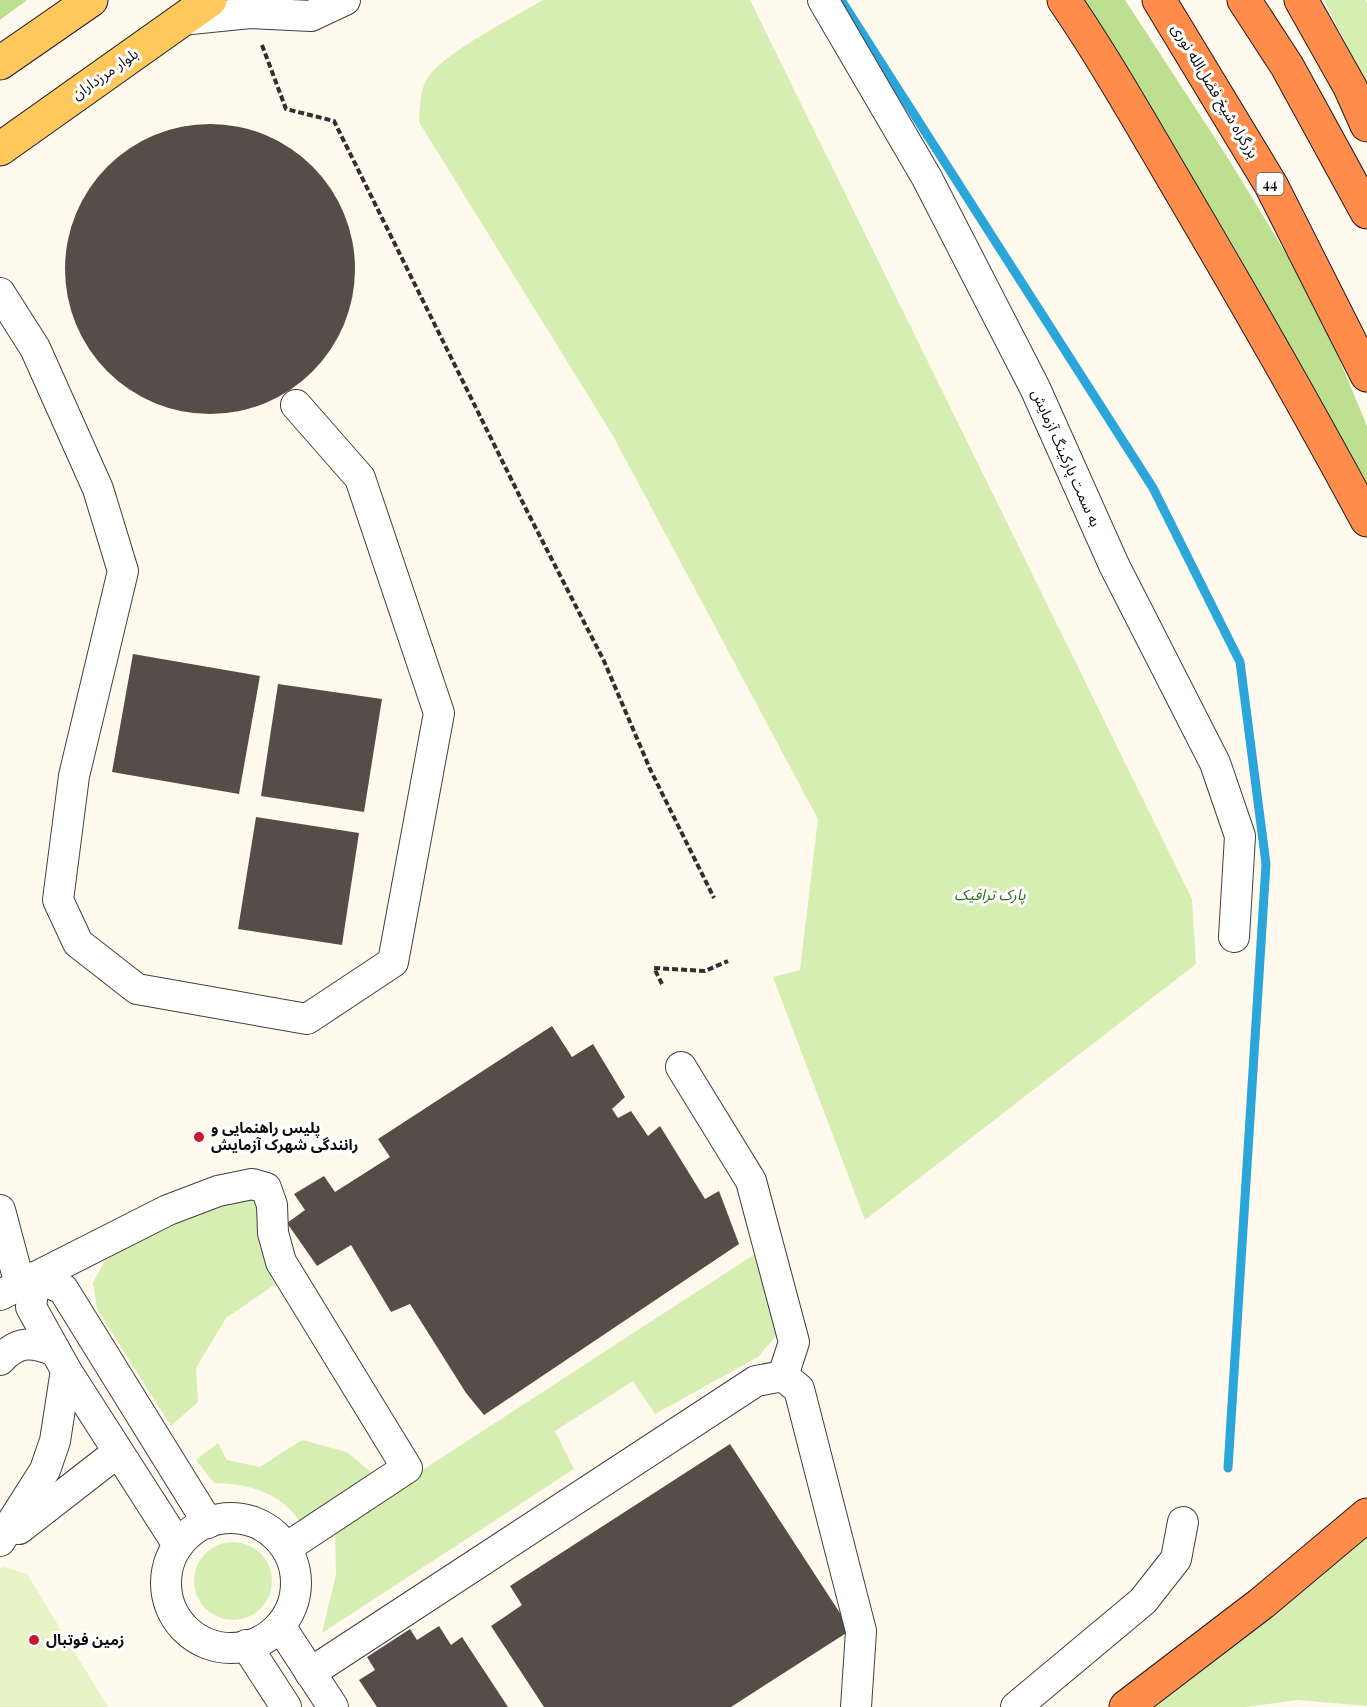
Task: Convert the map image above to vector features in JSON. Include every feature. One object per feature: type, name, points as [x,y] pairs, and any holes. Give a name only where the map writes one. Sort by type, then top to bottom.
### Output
[{"type":"highway","points":[[1064,0],[1089,37],[1241,294],[1307,408],[1367,520]]},
{"type":"highway","name":"بزرگراه شیخ فضل‌الله نوری","points":[[1159,0],[1271,184],[1367,375]]},
{"type":"highway","points":[[1244,0],[1287,66],[1367,212]]},
{"type":"highway","points":[[1301,0],[1350,87],[1367,125]]},
{"type":"highway","points":[[1126,1707],[1278,1590],[1367,1515]]},
{"type":"main road","points":[[0,63],[91,0]]},
{"type":"main road","name":"بلوار مرزداران","points":[[0,149],[210,0]]},
{"type":"lane","points":[[182,20],[250,13],[311,16],[345,0]]},
{"type":"lane","name":"به سمت پارکینگ آزمایش","points":[[823,0],[927,178],[1008,335],[1035,388],[1114,565],[1215,763],[1240,836],[1234,937]]},
{"type":"lane","points":[[0,293],[35,348],[94,478],[123,571],[74,776],[58,900],[78,943],[137,989],[307,1019],[393,962],[439,713],[360,478],[296,405]]},
{"type":"lane","points":[[681,1067],[751,1180],[794,1342],[783,1376]]},
{"type":"lane","points":[[18,1285],[168,1210],[218,1191],[252,1184],[266,1188],[272,1205],[273,1233],[281,1262],[407,1468],[286,1548]]},
{"type":"lane","points":[[0,1210],[18,1285],[60,1360],[178,1545]]},
{"type":"lane","points":[[18,1285],[63,1289],[208,1523]]},
{"type":"lane","points":[[0,1360],[10,1349],[33,1343],[60,1360]]},
{"type":"lane","points":[[0,1542],[45,1470],[55,1441],[60,1360]]},
{"type":"lane","points":[[310,1673],[756,1381],[783,1376],[799,1389],[861,1631],[856,1707]]},
{"type":"lane","points":[[0,1542],[118,1452]]},
{"type":"lane","points":[[235,1518],[255,1522],[273,1533],[286,1548],[295,1569],[296,1592],[289,1613],[275,1632],[256,1643],[234,1648],[211,1646],[191,1635],[176,1619],[167,1600],[165,1580],[170,1560],[178,1545],[196,1528],[208,1523],[235,1518]]},
{"type":"lane","points":[[1016,1707],[1143,1601],[1176,1558],[1183,1522]]},
{"type":"lane","points":[[280,1626],[333,1707]]},
{"type":"lane","points":[[246,1645],[286,1707]]},
{"type":"path","points":[[250,13],[286,109],[334,121],[604,661],[650,769],[714,898]]},
{"type":"path","points":[[662,984],[654,968],[705,971],[728,961]]},
{"type":"green space","points":[[0,0],[27,0],[0,20]]},
{"type":"green space","name":"پارک ترافیک","points":[[543,0],[750,0],[1192,899],[1196,964],[865,1220],[773,977],[800,970],[818,819],[612,434],[419,122],[420,102],[427,78],[431,73],[468,44]]},
{"type":"green space","points":[[1081,0],[1125,0],[1226,155],[1315,301],[1367,426],[1367,485],[1234,247]]},
{"type":"green space","points":[[1324,0],[1365,0],[1367,3],[1367,86]]},
{"type":"green space","points":[[231,1199],[260,1200],[280,1281],[226,1318],[196,1368],[198,1402],[171,1426],[97,1309],[93,1283],[105,1260],[184,1215]]},
{"type":"green space","points":[[764,1248],[782,1329],[758,1357],[655,1414],[633,1381],[555,1431],[574,1469],[322,1633],[336,1574],[335,1527]]},
{"type":"green space","points":[[302,1440],[347,1452],[377,1477],[303,1526],[295,1515],[276,1498],[253,1488],[214,1483],[196,1460],[218,1443],[227,1460],[260,1467]]},
{"type":"green space","points":[[1367,1529],[1367,1706],[1297,1700],[1246,1707],[1148,1707]]},
{"type":"green space","points":[[233,1542],[248,1545],[261,1553],[269,1566],[272,1581],[269,1596],[261,1609],[248,1617],[233,1620],[218,1617],[205,1609],[197,1596],[194,1581],[197,1566],[205,1553],[218,1545]]},
{"type":"green space","name":"زمین فوتبال","points":[[4,1567],[27,1574],[108,1707],[0,1707],[0,1568]]},
{"type":"building","points":[[224,124],[252,130],[279,141],[313,166],[331,188],[344,213],[353,241],[355,269],[353,297],[344,325],[331,350],[313,372],[291,390],[266,403],[238,412],[196,414],[168,408],[141,397],[107,372],[89,350],[76,325],[67,297],[65,255],[71,227],[82,200],[107,166],[129,148],[154,135],[182,126]]},
{"type":"building","points":[[133,654],[260,676],[239,794],[112,772]]},
{"type":"building","points":[[278,684],[382,699],[364,812],[261,796]]},
{"type":"building","points":[[256,817],[359,833],[342,945],[238,929]]},
{"type":"building","points":[[552,1026],[572,1057],[593,1044],[625,1097],[612,1109],[618,1118],[631,1111],[648,1136],[660,1126],[705,1199],[719,1191],[739,1244],[484,1415],[466,1393],[410,1304],[391,1312],[351,1245],[317,1266],[287,1223],[305,1210],[294,1194],[324,1176],[335,1192],[390,1157],[378,1139]]},
{"type":"building","points":[[730,1444],[851,1630],[731,1707],[544,1707],[491,1626],[522,1605],[510,1586]]},
{"type":"building","points":[[439,1626],[451,1645],[462,1637],[508,1707],[377,1707],[359,1680],[375,1670],[367,1657],[410,1629],[417,1640]]},
{"type":"waterway","points":[[841,0],[1153,488],[1240,662],[1266,864],[1228,1468]]},
{"type":"place","name":"پلیس راهنمایی و رانندگی شهرک آزمایش","points":[[199,1137]]},
{"type":"place","name":"زمین فوتبال","points":[[34,1640]]}]
